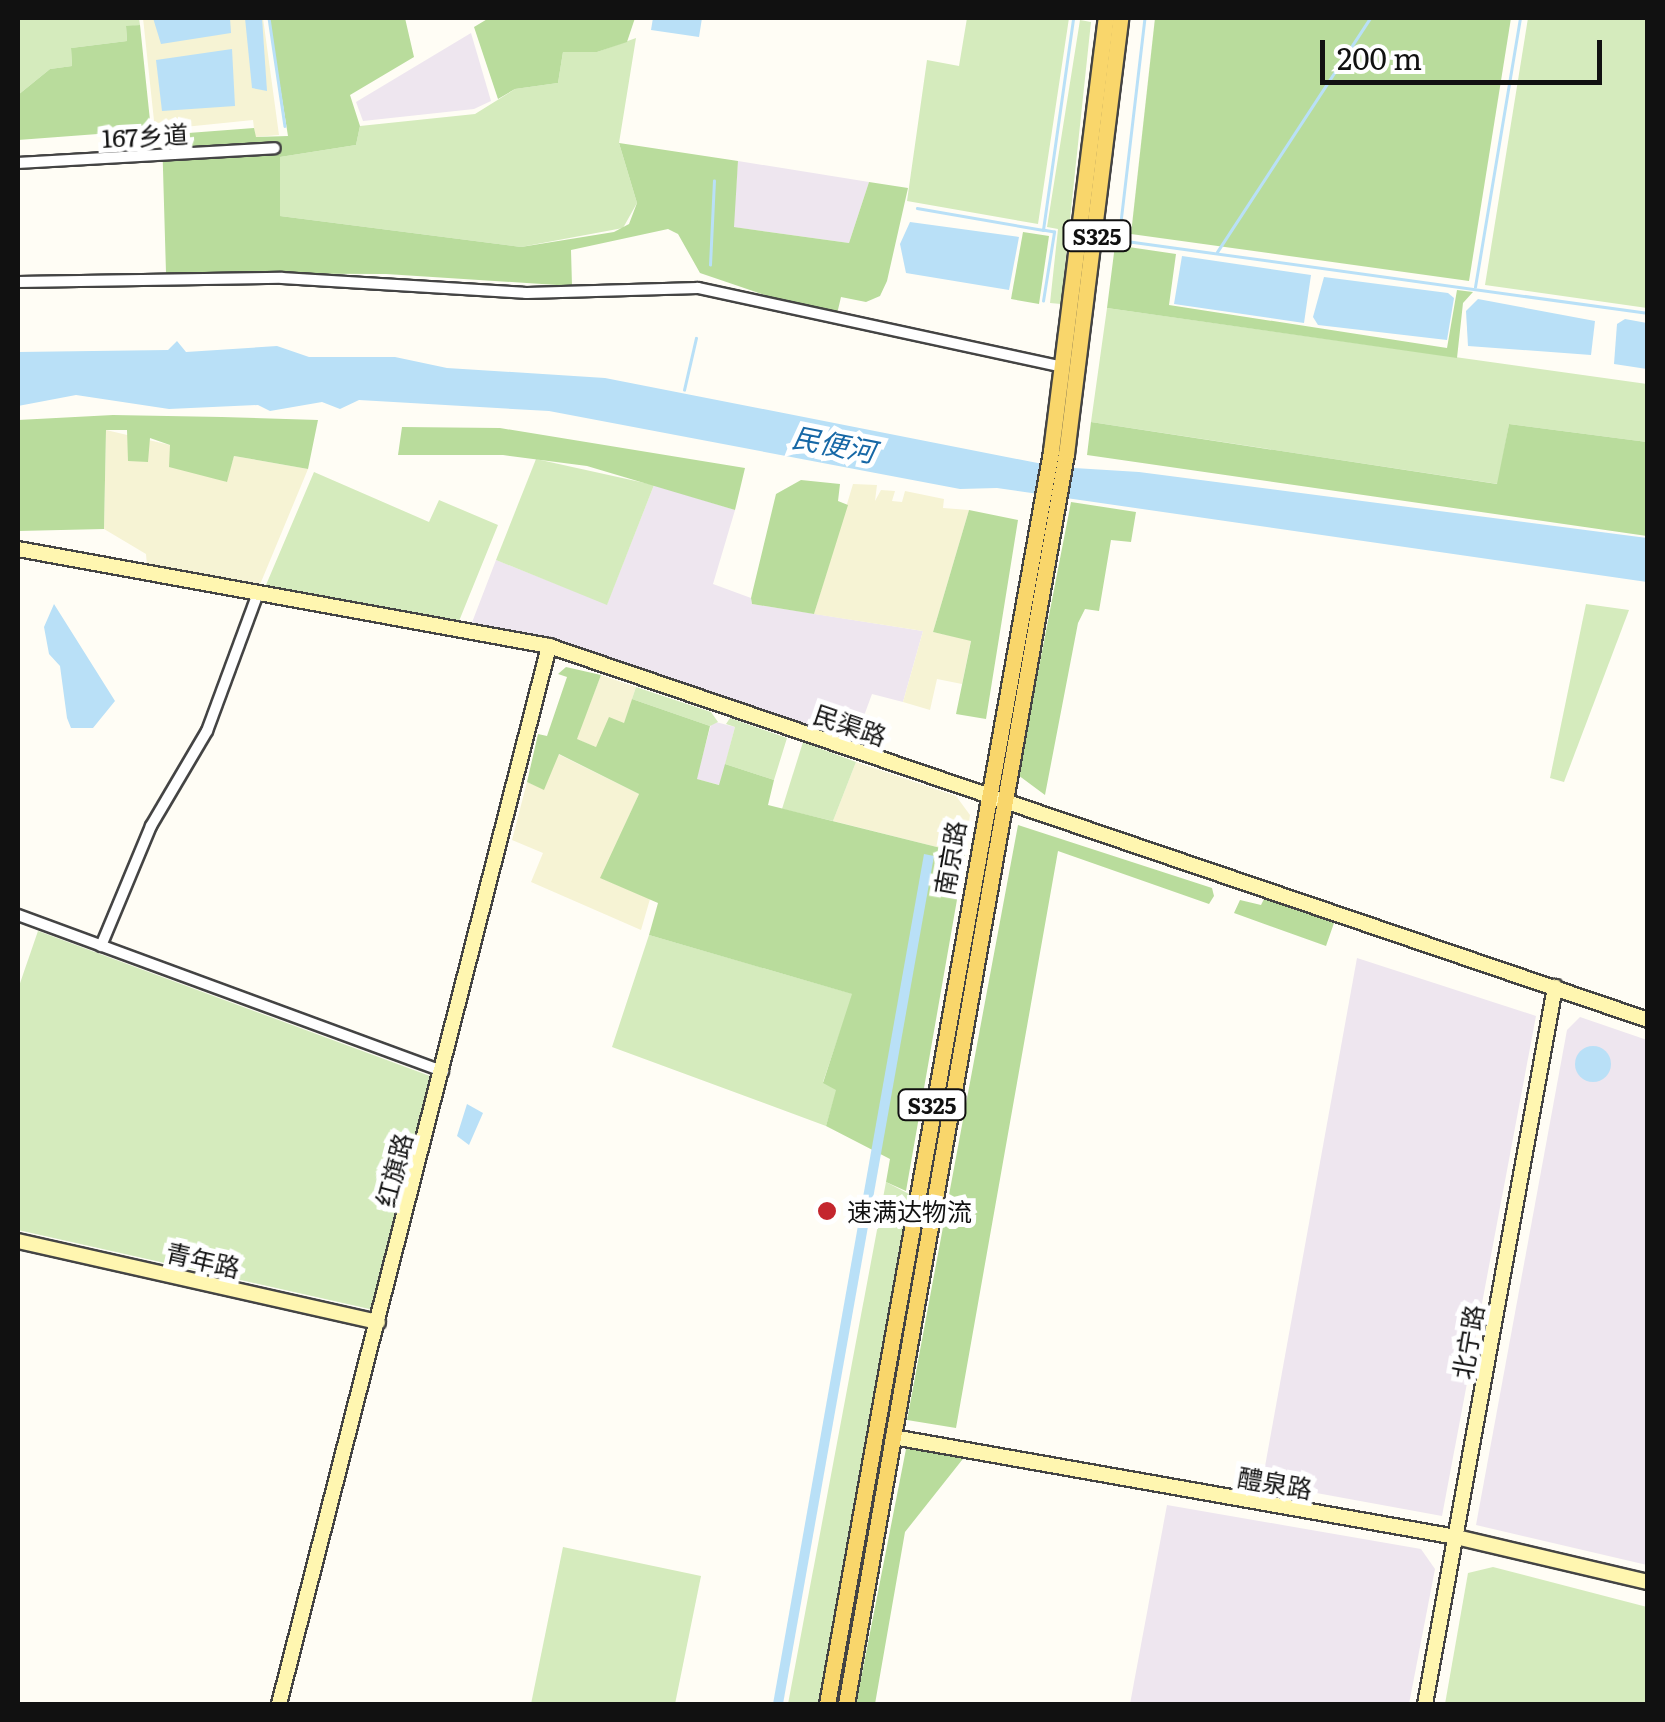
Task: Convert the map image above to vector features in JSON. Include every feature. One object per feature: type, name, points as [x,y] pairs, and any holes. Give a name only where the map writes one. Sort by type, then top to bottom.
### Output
[{"type":"main road","name":"南京路","points":[[1058,452],[1064,367],[1106,18]]},
{"type":"main road","name":"南京路","points":[[846,1704],[1005,801],[1120,18]]},
{"type":"main road","name":"南京路","points":[[828,1704],[987,795],[1049,508]]},
{"type":"street","name":"167乡道","points":[[18,163],[275,148]]},
{"type":"street","points":[[18,282],[282,278],[527,293],[698,288],[1064,367]]},
{"type":"street","name":"民渠路","points":[[18,549],[257,596],[548,646],[1648,1020]]},
{"type":"street","points":[[102,946],[151,826],[207,731],[257,596]]},
{"type":"street","name":"红旗路","points":[[279,1704],[548,646]]},
{"type":"street","points":[[18,916],[443,1071]]},
{"type":"street","name":"北宁路","points":[[1425,1704],[1556,988]]},
{"type":"street","name":"青年路","points":[[18,1242],[378,1322]]},
{"type":"street","name":"醴泉路","points":[[893,1437],[1456,1537],[1648,1582]]},
{"type":"shaded area","points":[[143,18],[263,18],[279,135],[255,137],[253,120],[155,130]]},
{"type":"shaded area","points":[[471,33],[491,101],[474,109],[363,121],[356,102]]},
{"type":"shaded area","points":[[738,161],[869,182],[849,243],[733,227]]},
{"type":"shaded area","points":[[106,430],[170,445],[226,482],[234,456],[308,469],[259,587],[147,566],[146,554],[104,529]]},
{"type":"shaded area","points":[[853,484],[877,485],[875,501],[881,490],[895,491],[892,501],[902,502],[905,491],[944,499],[943,508],[969,510],[933,632],[971,640],[962,684],[937,679],[930,710],[903,702],[923,631],[814,614]]},
{"type":"shaded area","points":[[654,485],[735,510],[713,584],[751,598],[752,604],[923,631],[903,702],[872,694],[854,743],[604,659],[471,625],[496,560],[607,604]]},
{"type":"shaded area","points":[[601,675],[636,687],[624,724],[596,747],[576,739]]},
{"type":"shaded area","points":[[712,721],[735,727],[720,785],[696,779]]},
{"type":"shaded area","points":[[558,754],[639,794],[601,878],[650,899],[641,930],[531,882],[543,853],[512,840],[527,782],[544,789]]},
{"type":"shaded area","points":[[856,762],[956,796],[970,815],[965,854],[833,821]]},
{"type":"shaded area","points":[[1357,958],[1536,1016],[1442,1516],[1262,1483]]},
{"type":"shaded area","points":[[1580,1017],[1647,1040],[1647,1565],[1476,1525],[1567,1030]]},
{"type":"shaded area","points":[[1167,1505],[1421,1549],[1435,1569],[1409,1704],[1130,1704]]},
{"type":"green space","points":[[18,18],[139,18],[140,25],[126,27],[127,41],[71,48],[72,66],[50,69],[18,95]]},
{"type":"green space","points":[[269,18],[405,18],[414,57],[350,95],[360,126],[356,145],[280,157],[280,216],[521,247],[614,232],[629,224],[637,203],[619,143],[738,161],[734,227],[849,243],[869,182],[908,188],[887,281],[880,296],[866,302],[841,297],[837,314],[794,305],[700,273],[678,234],[668,229],[571,250],[572,286],[386,274],[166,273],[162,135],[254,128],[256,137],[288,136]]},
{"type":"green space","points":[[489,18],[635,18],[627,42],[597,52],[563,52],[558,83],[515,89],[498,99],[474,27]]},
{"type":"green space","points":[[967,18],[1069,18],[1038,224],[907,201],[927,60],[959,66]]},
{"type":"green space","points":[[1155,18],[1511,18],[1469,281],[1131,234]]},
{"type":"green space","points":[[1528,18],[1647,18],[1647,308],[1485,285]]},
{"type":"green space","points":[[1080,20],[1091,22],[1061,304],[1050,303],[1058,229],[1047,227]]},
{"type":"green space","points":[[140,25],[151,130],[18,140],[18,95],[50,69],[72,66],[71,48],[127,41],[126,26]]},
{"type":"green space","points":[[636,38],[619,143],[637,203],[623,228],[521,247],[280,216],[280,157],[356,145],[360,126],[475,114],[515,89],[558,83],[563,52],[597,52]]},
{"type":"green space","points":[[1023,232],[1049,236],[1039,304],[1011,299]]},
{"type":"green space","points":[[1115,245],[1176,254],[1169,305],[1447,348],[1457,290],[1473,292],[1463,303],[1457,358],[1107,308]]},
{"type":"green space","points":[[1107,308],[1647,384],[1647,442],[1509,424],[1498,484],[1091,422]]},
{"type":"green space","points":[[113,415],[318,420],[308,469],[234,456],[227,482],[169,467],[170,445],[150,438],[148,462],[128,461],[127,430],[106,430],[104,529],[18,531],[18,420]]},
{"type":"green space","points":[[1091,422],[1497,484],[1509,424],[1647,442],[1647,536],[1087,455]]},
{"type":"green space","points":[[402,427],[500,428],[745,468],[735,510],[587,466],[503,455],[398,455]]},
{"type":"green space","points":[[536,459],[654,485],[607,605],[496,560]]},
{"type":"green space","points":[[314,472],[429,522],[439,500],[498,525],[457,626],[263,592]]},
{"type":"green space","points":[[801,480],[840,484],[838,501],[848,505],[814,614],[752,604],[751,598],[776,494]]},
{"type":"green space","points":[[1071,502],[1136,512],[1131,542],[1111,540],[1099,611],[1085,609],[1078,623],[1045,795],[1018,775]]},
{"type":"green space","points":[[969,510],[1018,520],[986,719],[956,714],[971,641],[933,632]]},
{"type":"green space","points":[[1586,604],[1629,610],[1564,782],[1550,778]]},
{"type":"green space","points":[[566,667],[601,675],[577,739],[596,747],[609,717],[624,723],[632,699],[710,726],[697,779],[719,785],[725,764],[774,780],[768,805],[965,854],[906,1191],[886,1182],[890,1159],[826,1126],[836,1090],[823,1083],[852,994],[649,935],[658,903],[600,878],[639,794],[559,754],[544,790],[527,782],[538,734],[547,736],[567,677],[558,674]]},
{"type":"green space","points":[[636,687],[711,712],[718,722],[710,726],[632,699]]},
{"type":"green space","points":[[730,718],[787,738],[774,780],[725,764],[735,727],[726,724]]},
{"type":"green space","points":[[803,742],[856,762],[833,821],[782,809]]},
{"type":"green space","points":[[1018,825],[1212,888],[1214,896],[1209,904],[1058,851],[956,1428],[907,1420]]},
{"type":"green space","points":[[1264,899],[1334,923],[1326,946],[1234,913],[1240,900],[1261,905]]},
{"type":"green space","points":[[38,931],[430,1076],[374,1310],[18,1230],[18,989]]},
{"type":"green space","points":[[649,935],[853,994],[823,1082],[837,1089],[826,1126],[612,1047]]},
{"type":"green space","points":[[886,1182],[909,1194],[820,1704],[788,1704]]},
{"type":"green space","points":[[907,1444],[966,1455],[905,1532],[875,1704],[856,1704]]},
{"type":"green space","points":[[563,1547],[701,1576],[675,1704],[531,1704]]},
{"type":"green space","points":[[1493,1567],[1647,1607],[1647,1704],[1445,1704],[1468,1573]]},
{"type":"water","points":[[153,18],[230,18],[231,33],[161,44]]},
{"type":"water","points":[[245,18],[262,18],[267,91],[252,88]]},
{"type":"water","points":[[653,18],[702,18],[699,37],[651,30]]},
{"type":"water","points":[[232,49],[235,106],[162,111],[156,60]]},
{"type":"water","points":[[910,222],[1019,237],[1009,290],[906,273],[900,244]]},
{"type":"water","points":[[1182,256],[1311,275],[1304,323],[1174,304]]},
{"type":"water","points":[[1324,277],[1448,293],[1454,298],[1447,340],[1318,325],[1313,317]]},
{"type":"water","points":[[1478,299],[1595,321],[1591,355],[1468,346],[1466,311]]},
{"type":"water","points":[[1625,319],[1647,323],[1647,369],[1614,364],[1617,324]]},
{"type":"water","name":"民便河","points":[[177,341],[186,352],[277,346],[309,357],[395,357],[447,368],[605,378],[1058,467],[1139,472],[1647,538],[1647,582],[997,488],[960,489],[549,411],[359,400],[340,409],[322,402],[270,411],[258,405],[169,409],[76,395],[18,406],[18,352],[168,350]]},
{"type":"water","points":[[54,604],[115,701],[93,728],[71,728],[67,718],[60,666],[49,654],[44,627]]},
{"type":"water","points":[[924,854],[934,856],[783,1704],[773,1704]]},
{"type":"water","points":[[1593,1046],[1606,1051],[1611,1064],[1606,1077],[1593,1082],[1580,1077],[1575,1064],[1580,1051]]},
{"type":"water","points":[[467,1104],[483,1113],[469,1145],[457,1136]]},
{"type":"waterway","points":[[269,18],[285,126]]},
{"type":"waterway","points":[[1043,301],[1054,232],[1043,230],[1073,18]]},
{"type":"waterway","points":[[1145,18],[1119,240],[1648,313]]},
{"type":"waterway","points":[[1217,252],[1370,18]]},
{"type":"waterway","points":[[1475,287],[1520,18]]},
{"type":"waterway","points":[[710,265],[714,181]]},
{"type":"waterway","points":[[917,208],[1043,230]]},
{"type":"waterway","points":[[684,390],[696,338]]},
{"type":"place","name":"速满达物流","points":[[827,1211]]}]
